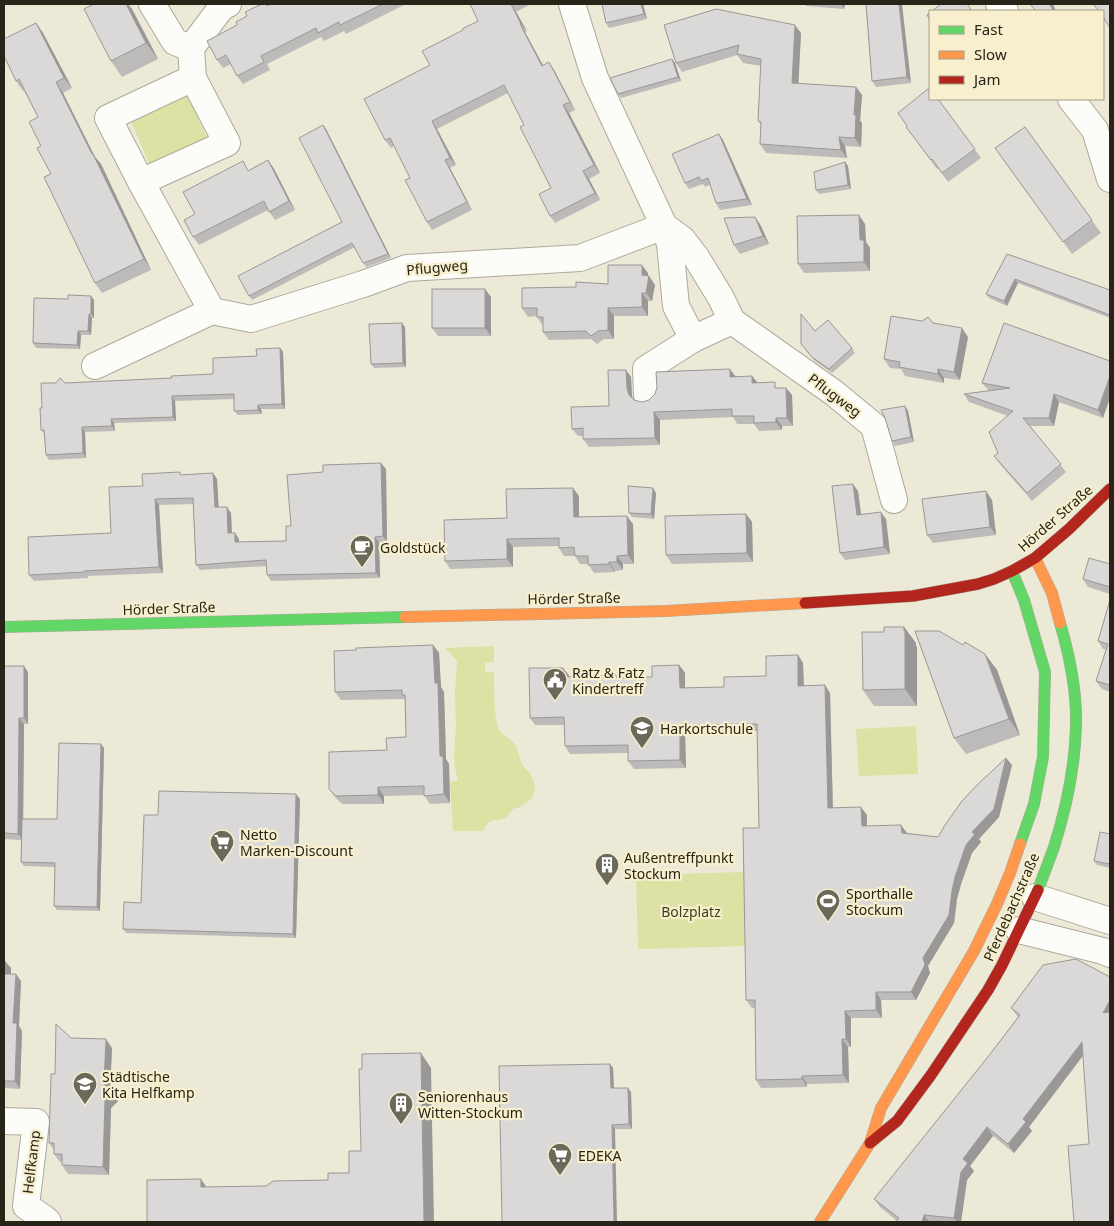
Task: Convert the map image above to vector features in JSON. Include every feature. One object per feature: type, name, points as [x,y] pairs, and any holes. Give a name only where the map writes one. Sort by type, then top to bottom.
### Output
[{"type":"main road","name":"Hörder Straße","points":[[4,627],[644,612],[913,596],[978,584],[1012,572],[1035,558],[1110,489]]},
{"type":"main road","name":"Pferdebachstraße","points":[[870,1143],[897,1120],[931,1075],[988,990],[1002,965],[1016,926],[1054,846],[1068,792],[1074,749],[1076,726],[1074,688],[1063,629],[1052,593],[1035,558]]},
{"type":"main road","name":"Pferdebachstraße","points":[[820,1222],[870,1143],[881,1108],[1002,905],[1013,864],[1034,804],[1043,757],[1045,672],[1024,600],[1012,572]]},
{"type":"street","points":[[152,4],[175,42],[191,48]]},
{"type":"street","points":[[141,182],[227,143],[193,78],[191,48],[221,8],[228,4]]},
{"type":"street","name":"Pflugweg","points":[[572,4],[595,78],[664,226],[670,244],[676,306],[693,339]]},
{"type":"street","points":[[95,366],[212,311],[108,118],[193,78]]},
{"type":"street","points":[[1073,100],[1095,130],[1110,179]]},
{"type":"street","name":"Pflugweg","points":[[212,311],[251,319],[363,284],[407,268],[580,258],[664,226]]},
{"type":"street","name":"Pflugweg","points":[[664,226],[682,239],[696,256],[721,298],[732,321],[834,393],[874,426],[894,500]]},
{"type":"street","points":[[647,395],[646,369],[693,339],[732,321]]},
{"type":"street","points":[[1030,898],[1110,922]]},
{"type":"street","points":[[1016,926],[1110,954]]},
{"type":"street","name":"Helfkamp","points":[[4,1121],[36,1122],[26,1206],[48,1222]]},
{"type":"green space","points":[[188,95],[208,140],[150,166],[131,121]]},
{"type":"green space","points":[[494,646],[494,662],[485,663],[485,672],[494,672],[497,725],[499,730],[516,746],[523,765],[533,780],[534,794],[528,802],[513,809],[506,817],[488,823],[484,831],[453,831],[450,782],[458,781],[454,755],[457,661],[445,648]]},
{"type":"green space","points":[[916,726],[918,774],[859,776],[856,729]]},
{"type":"green space","name":"Bolzplatz","points":[[745,872],[747,946],[638,949],[636,875]]},
{"type":"building","points":[[94,4],[126,4],[146,43],[111,61],[84,9]]},
{"type":"building","points":[[262,4],[267,6],[270,4],[383,4],[340,25],[339,22],[318,33],[316,28],[261,56],[264,62],[237,76],[226,55],[217,60],[207,41],[237,25],[236,22],[247,16],[245,12]]},
{"type":"building","points":[[470,4],[511,4],[542,66],[549,62],[570,102],[563,105],[594,165],[583,171],[595,193],[550,216],[539,194],[551,188],[520,127],[524,125],[504,85],[432,121],[450,158],[445,160],[467,202],[427,222],[405,180],[410,178],[390,138],[385,140],[364,99],[430,65],[422,51],[478,21]]},
{"type":"building","points":[[602,4],[641,4],[644,14],[606,23]]},
{"type":"building","points":[[866,4],[899,4],[907,77],[872,81]]},
{"type":"building","points":[[941,4],[967,4],[971,9],[970,10],[933,10]]},
{"type":"building","points":[[1030,4],[1050,4],[1053,10],[1035,10]]},
{"type":"building","points":[[1093,4],[1110,4],[1110,28],[1104,19],[1104,10],[1098,10]]},
{"type":"building","points":[[716,9],[795,25],[792,83],[856,87],[855,138],[839,137],[841,150],[760,144],[761,122],[758,121],[761,59],[737,54],[739,45],[676,63],[664,25]]},
{"type":"building","points":[[36,23],[64,78],[56,82],[144,259],[95,283],[44,177],[51,174],[37,148],[41,146],[29,122],[38,117],[19,79],[16,81],[4,56],[4,39]]},
{"type":"building","points":[[672,59],[678,77],[618,94],[610,78]]},
{"type":"building","points":[[929,88],[929,100],[939,100],[975,149],[942,173],[906,127],[898,113]]},
{"type":"building","points":[[323,125],[388,254],[363,263],[352,243],[249,296],[238,276],[342,222],[299,138]]},
{"type":"building","points":[[1025,127],[1092,220],[1063,242],[995,148]]},
{"type":"building","points":[[719,134],[747,199],[716,203],[708,178],[701,181],[699,177],[685,183],[672,154]]},
{"type":"building","points":[[268,160],[289,201],[269,212],[264,201],[193,237],[184,220],[195,214],[183,192],[243,161],[248,171]]},
{"type":"building","points":[[845,162],[848,185],[816,190],[814,172]]},
{"type":"building","points":[[859,215],[860,240],[864,240],[864,262],[798,264],[797,216]]},
{"type":"building","points":[[755,217],[763,236],[734,245],[724,218]]},
{"type":"building","points":[[1007,254],[1110,290],[1110,315],[1015,279],[1004,301],[986,294]]},
{"type":"building","points":[[608,265],[642,265],[642,275],[649,276],[646,293],[642,293],[642,307],[608,308],[608,330],[598,331],[591,336],[586,331],[543,332],[543,317],[537,317],[537,308],[522,308],[522,288],[576,287],[576,282],[608,284]]},
{"type":"building","points":[[432,289],[485,289],[485,328],[432,328]]},
{"type":"building","points":[[68,295],[91,296],[91,314],[89,314],[88,331],[78,331],[77,345],[33,343],[34,298],[68,299]]},
{"type":"building","points":[[801,314],[815,331],[828,320],[852,348],[829,369],[812,357],[801,344]]},
{"type":"building","points":[[891,316],[922,321],[928,317],[933,323],[962,328],[954,372],[938,369],[938,374],[899,367],[900,362],[884,359]]},
{"type":"building","points":[[402,323],[403,363],[371,364],[369,324]]},
{"type":"building","points":[[1004,323],[1110,361],[1110,376],[1098,410],[1054,394],[1049,418],[1023,418],[1061,464],[1027,493],[994,456],[998,453],[989,432],[1013,411],[964,394],[1010,388],[982,383]]},
{"type":"building","points":[[280,348],[282,404],[258,405],[258,410],[234,411],[234,394],[172,396],[173,417],[111,419],[112,426],[82,427],[83,453],[46,455],[44,430],[41,430],[41,383],[56,383],[60,378],[65,383],[172,378],[171,376],[213,374],[213,358],[257,356],[256,349]]},
{"type":"building","points":[[730,369],[730,377],[752,376],[752,383],[775,382],[775,388],[786,388],[787,418],[776,418],[776,422],[754,423],[754,416],[732,416],[732,409],[654,412],[655,438],[583,439],[583,428],[572,429],[571,407],[609,406],[608,370],[626,370],[629,395],[634,400],[642,402],[649,400],[655,394],[657,387],[656,372]]},
{"type":"building","points":[[905,406],[911,437],[892,441],[881,410]]},
{"type":"building","points":[[381,463],[383,536],[375,537],[376,573],[267,575],[266,560],[196,565],[193,498],[155,499],[159,567],[29,575],[28,537],[111,533],[109,487],[143,486],[142,474],[180,472],[180,475],[213,473],[215,507],[227,507],[228,533],[235,533],[235,542],[286,541],[286,526],[291,526],[287,475],[323,472],[323,465]]},
{"type":"building","points":[[853,484],[857,515],[881,512],[884,547],[840,553],[832,486]]},
{"type":"building","points":[[628,486],[653,488],[651,514],[629,513]]},
{"type":"building","points":[[573,488],[574,517],[627,516],[628,555],[617,556],[617,562],[609,562],[609,564],[588,565],[588,556],[575,556],[574,547],[559,548],[559,538],[507,539],[507,559],[445,561],[444,520],[507,518],[506,489]]},
{"type":"building","points":[[986,491],[990,527],[927,535],[922,499]]},
{"type":"building","points":[[746,514],[747,553],[666,555],[665,516]]},
{"type":"building","points":[[1089,558],[1110,564],[1110,587],[1083,579]]},
{"type":"building","points":[[1110,600],[1110,685],[1096,681],[1108,644],[1098,641]]},
{"type":"building","points":[[884,627],[904,627],[905,689],[863,690],[862,632],[884,632]]},
{"type":"building","points":[[915,631],[939,631],[963,645],[965,642],[985,654],[1009,719],[954,738]]},
{"type":"building","points":[[433,645],[435,683],[438,683],[440,756],[443,756],[444,794],[424,796],[424,786],[378,787],[378,795],[336,796],[329,789],[329,752],[387,750],[386,738],[406,737],[405,695],[402,695],[402,690],[335,692],[334,651],[356,650],[356,648]]},
{"type":"building","points":[[798,655],[798,686],[825,685],[828,808],[861,807],[862,826],[901,825],[902,833],[938,837],[962,801],[1006,758],[994,809],[972,832],[975,834],[966,845],[955,877],[949,915],[923,958],[925,965],[911,992],[876,992],[876,1010],[845,1011],[846,1039],[842,1039],[843,1075],[802,1076],[802,1079],[756,1080],[755,1000],[746,1000],[743,828],[759,828],[757,724],[680,725],[680,760],[628,761],[628,745],[565,746],[564,717],[530,718],[529,668],[563,668],[564,677],[616,675],[617,678],[652,677],[652,666],[679,665],[680,688],[724,687],[724,677],[766,676],[766,656]]},
{"type":"building","points":[[4,666],[24,666],[24,718],[19,718],[18,834],[4,833]]},
{"type":"building","points":[[59,743],[101,744],[97,907],[54,906],[55,863],[21,862],[22,819],[57,819]]},
{"type":"building","name":"Netto Marken-Discount","points":[[159,791],[296,794],[293,934],[123,929],[124,902],[141,903],[144,815],[158,815]]},
{"type":"building","points":[[1100,832],[1110,834],[1110,864],[1094,861]]},
{"type":"building","points":[[1076,959],[1110,977],[1110,1000],[1103,1013],[1110,1012],[1110,1222],[1074,1222],[1068,1146],[1089,1144],[1082,1042],[1023,1119],[1026,1122],[1008,1144],[987,1127],[963,1159],[968,1163],[961,1172],[954,1218],[924,1215],[922,1222],[896,1222],[899,1218],[874,1199],[1020,1015],[1011,1008],[1043,965]]},
{"type":"building","points":[[4,961],[5,974],[16,974],[13,1023],[17,1023],[15,1081],[4,1081]]},
{"type":"building","name":"Städtische Kita Helfkamp","points":[[56,1024],[71,1038],[106,1039],[104,1084],[112,1093],[105,1100],[103,1167],[62,1165],[62,1154],[54,1154],[54,1143],[49,1143],[51,1074],[55,1074]]},
{"type":"building","points":[[421,1053],[424,1222],[147,1222],[147,1180],[201,1179],[201,1187],[266,1186],[273,1181],[328,1180],[328,1173],[349,1173],[349,1151],[361,1151],[359,1069],[362,1069],[362,1054]]},
{"type":"building","name":"EDEKA","points":[[610,1064],[611,1088],[628,1088],[629,1124],[612,1125],[614,1222],[502,1222],[499,1066]]},
{"type":"traffic: fast","points":[[1012,571],[1024,600],[1045,672],[1043,757],[1034,804],[1020,844]]},
{"type":"traffic: fast","points":[[4,627],[405,617]]},
{"type":"traffic: fast","points":[[1038,890],[1054,847],[1062,818],[1072,771],[1075,741],[1076,713],[1074,687],[1070,661],[1060,623]]},
{"type":"traffic: slow","points":[[1035,558],[1052,593],[1060,623]]},
{"type":"traffic: slow","points":[[405,617],[666,611],[805,603]]},
{"type":"traffic: slow","points":[[820,1222],[870,1143],[881,1108],[974,951],[997,904],[1020,844]]},
{"type":"traffic: jam","points":[[805,603],[913,596],[978,584],[994,579],[1035,558],[1069,529],[1110,489]]},
{"type":"traffic: jam","points":[[870,1143],[897,1121],[931,1075],[988,990],[1038,890]]},
{"type":"place","name":"Goldstück","points":[[362,568]]},
{"type":"place","name":"Ratz & Fatz Kindertreff","points":[[555,701]]},
{"type":"place","name":"Harkortschule","points":[[642,749]]},
{"type":"place","name":"Netto Marken-Discount","points":[[222,863]]},
{"type":"place","name":"Außentreffpunkt Stockum","points":[[607,886]]},
{"type":"place","name":"Sporthalle Stockum","points":[[828,922]]},
{"type":"place","name":"Städtische Kita Helfkamp","points":[[85,1105]]},
{"type":"place","name":"Seniorenhaus Witten-Stockum","points":[[401,1125]]},
{"type":"place","name":"EDEKA","points":[[560,1176]]}]
